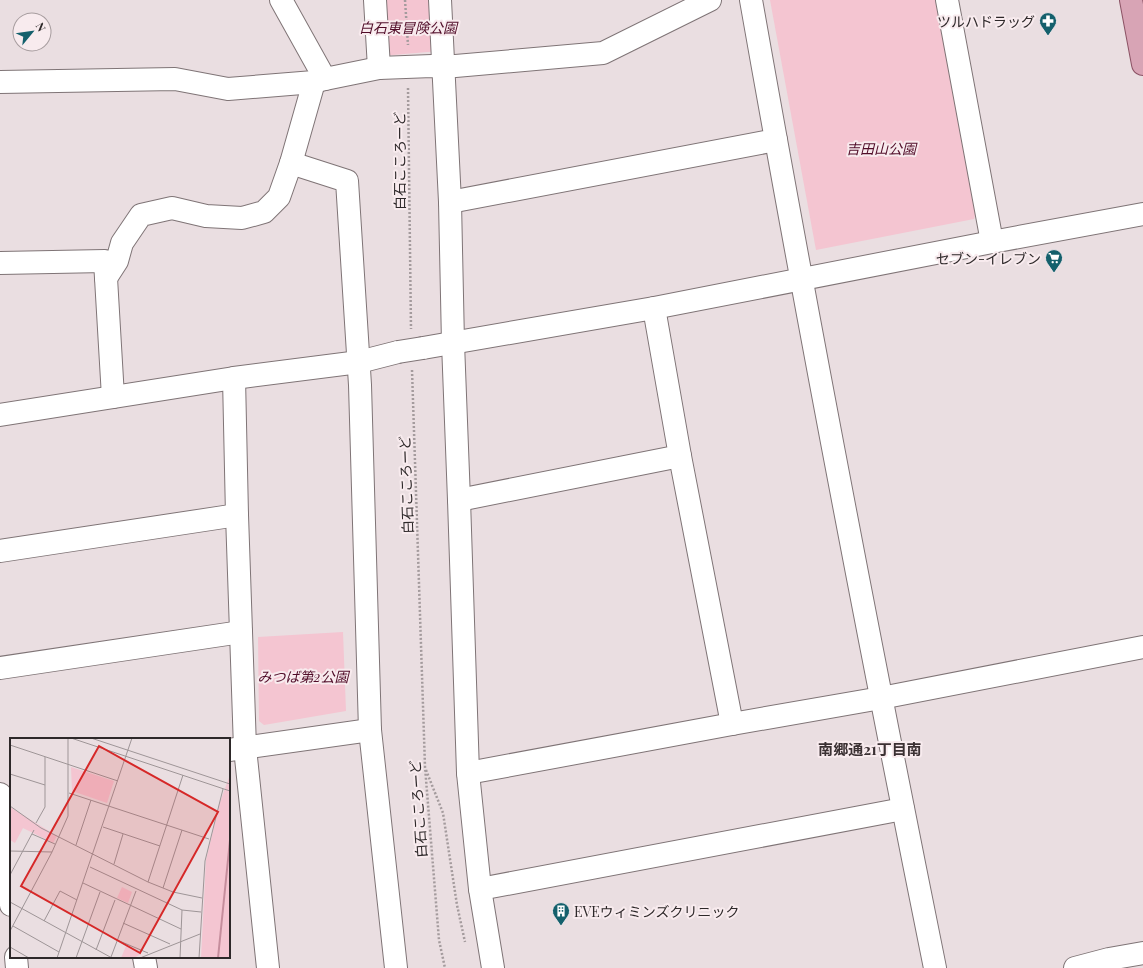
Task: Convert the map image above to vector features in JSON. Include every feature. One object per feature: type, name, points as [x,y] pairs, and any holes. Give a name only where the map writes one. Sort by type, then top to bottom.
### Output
[{"type":"main road","points":[[1131,0],[1143,64]]},
{"type":"street","points":[[106,278],[117,261],[122,243],[141,215],[172,208],[206,216],[242,218],[264,212],[279,197],[319,80],[281,0]]},
{"type":"street","points":[[375,0],[379,68]]},
{"type":"street","points":[[440,0],[450,202],[453,343],[468,773],[480,889],[493,968]]},
{"type":"street","points":[[0,82],[175,79],[228,88],[319,80],[379,68],[444,67],[603,53],[710,0]]},
{"type":"street","points":[[750,0],[881,698],[936,968]]},
{"type":"street","points":[[947,0],[992,242]]},
{"type":"street","points":[[450,202],[776,140]]},
{"type":"street","points":[[291,163],[346,181],[359,362],[370,730],[396,968]]},
{"type":"street","points":[[0,415],[234,378],[359,362],[405,360],[417,340],[453,343],[654,308],[801,278],[1143,214]]},
{"type":"street","points":[[0,263],[105,261],[112,397]]},
{"type":"street","points":[[654,308],[680,456],[732,724]]},
{"type":"street","points":[[234,378],[241,632],[237,749],[268,968]]},
{"type":"street","points":[[459,500],[680,456]]},
{"type":"street","points":[[0,551],[237,515]]},
{"type":"street","points":[[0,668],[241,632]]},
{"type":"street","points":[[468,773],[881,698],[1143,647]]},
{"type":"street","points":[[237,749],[370,730]]},
{"type":"street","points":[[0,786],[10,784]]},
{"type":"street","points":[[0,794],[10,894]]},
{"type":"street","points":[[480,889],[903,810]]},
{"type":"street","points":[[1075,968],[1109,959],[1143,953]]},
{"type":"street","points":[[16,958],[17,968]]},
{"type":"street","points":[[144,958],[146,968]]},
{"type":"path","name":"白石こころーど","points":[[405,0],[408,44],[410,304],[417,340]]},
{"type":"path","name":"白石こころーど","points":[[405,360],[425,767],[439,940],[445,968]]},
{"type":"path","points":[[425,767],[443,813],[457,905],[466,947]]},
{"type":"green space","name":"白石東冒険公園","points":[[379,0],[436,0],[439,51],[381,56]]},
{"type":"green space","name":"吉田山公園","points":[[770,0],[935,0],[977,207],[974,219],[816,250]]},
{"type":"green space","name":"みつば第2公園","points":[[343,632],[346,711],[264,725],[259,721],[258,637]]},
{"type":"place","name":"ツルハドラッグ","points":[[1048,36]]},
{"type":"place","name":"セブン-イレブン","points":[[1054,273]]},
{"type":"place","name":"EVEウィミンズクリニック","points":[[561,926]]},
{"type":"district","name":"南郷通21丁目南","points":[[870,749]]}]
